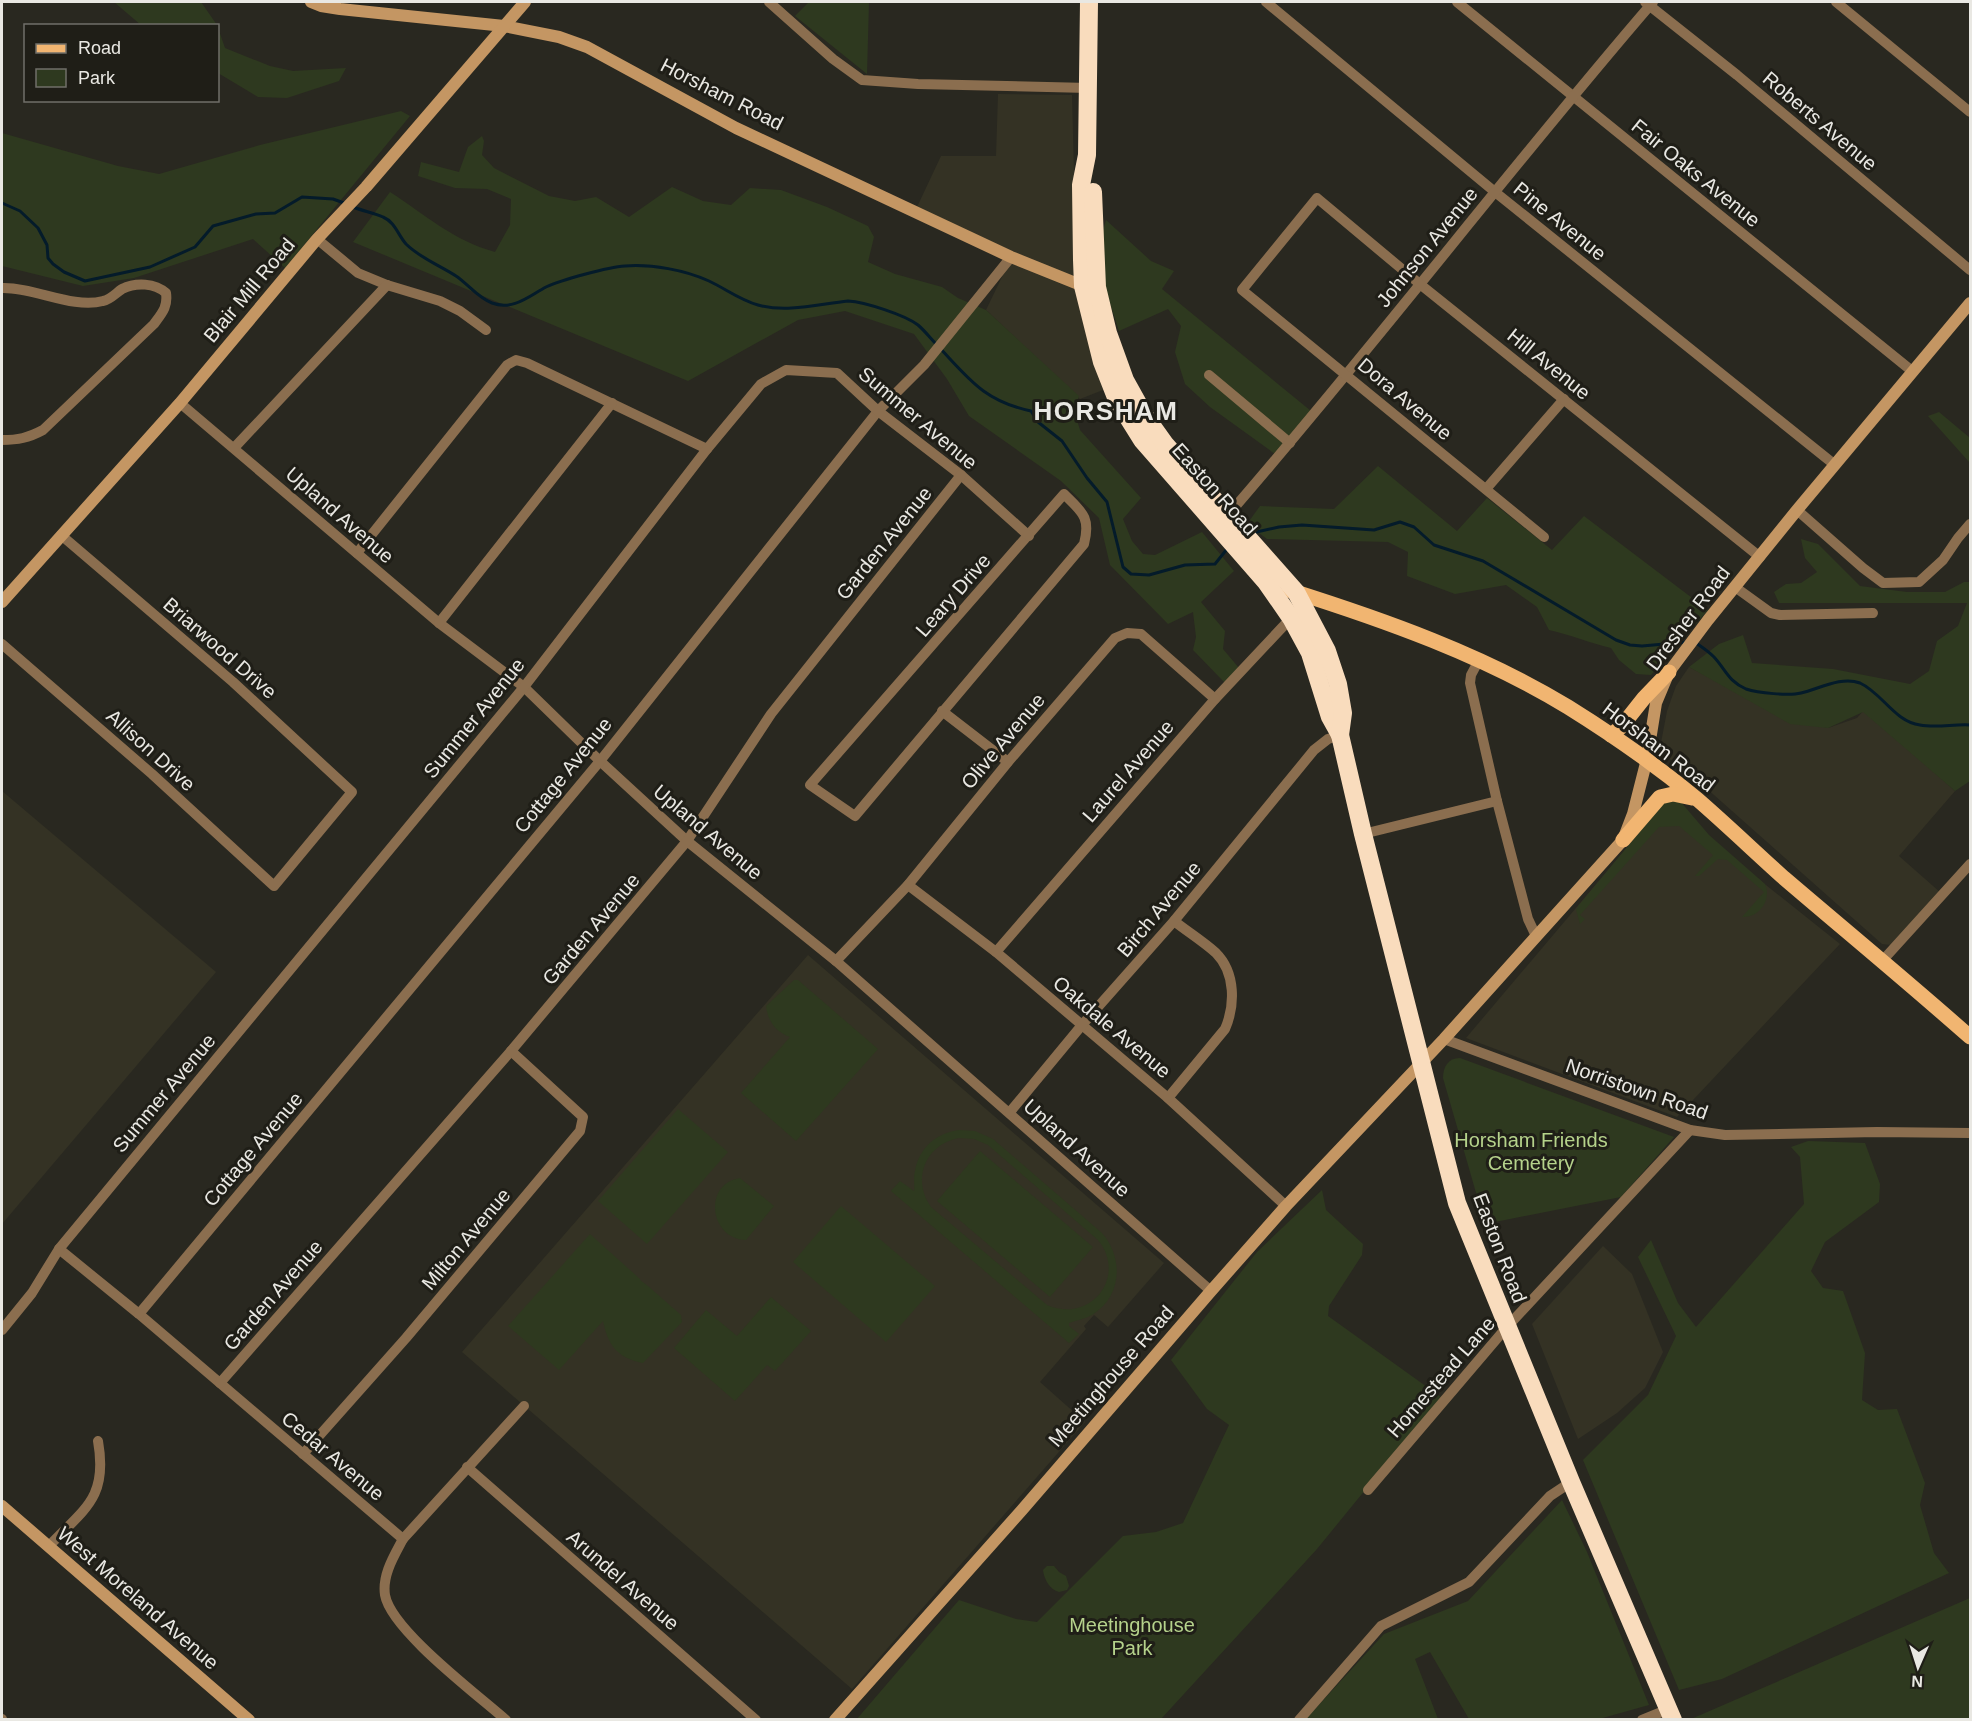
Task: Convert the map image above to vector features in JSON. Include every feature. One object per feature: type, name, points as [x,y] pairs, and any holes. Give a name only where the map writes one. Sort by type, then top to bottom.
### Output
[{"type":"highway","name":"Easton Road","points":[[1089,2],[1087,155],[1082,185],[1090,286],[1099,353],[1118,400],[1149,449],[1223,520],[1251,551],[1296,592],[1327,651],[1338,684],[1343,713],[1340,735]]},
{"type":"highway","name":"Easton Road","points":[[1251,551],[1266,582],[1291,618],[1310,653],[1330,717],[1340,735],[1457,1203],[1506,1328],[1671,1714]]},
{"type":"main road","name":"Horsham Road","points":[[1266,582],[1479,660],[1566,706],[1611,735],[1647,759],[1697,800],[1971,1037]]},
{"type":"main road","points":[[1611,735],[1621,727],[1672,668]]},
{"type":"main road","points":[[1623,840],[1655,802],[1664,795],[1674,794],[1697,800]]},
{"type":"street","name":"Horsham Road","points":[[311,2],[348,10],[504,26],[559,38],[587,47],[736,128],[1011,257],[1090,286]]},
{"type":"street","name":"Blair Mill Road","points":[[2,602],[180,403],[317,239],[366,187],[525,2]]},
{"type":"street","points":[[769,2],[833,59],[862,80],[1089,88]]},
{"type":"street","name":"Pine Avenue","points":[[1266,2],[1495,192],[1835,465]]},
{"type":"street","name":"Fair Oaks Avenue","points":[[1457,2],[1912,371]]},
{"type":"street","points":[[1836,2],[1971,112]]},
{"type":"street","name":"Johnson Avenue","points":[[1223,520],[1290,444],[1649,3]]},
{"type":"street","name":"Roberts Avenue","points":[[1649,3],[1971,270]]},
{"type":"street","name":"Hill Avenue","points":[[1242,290],[1317,198],[1421,285],[1760,557]]},
{"type":"street","points":[[317,239],[358,273],[387,285],[440,301],[460,311],[486,330]]},
{"type":"street","name":"Cottage Avenue","points":[[139,1314],[600,761],[878,411],[924,364],[1011,257]]},
{"type":"street","points":[[2,288],[16,288],[75,301],[90,302],[104,301],[132,286],[145,285],[160,288],[166,292],[166,309],[154,324],[43,430],[18,440],[2,440]]},
{"type":"street","points":[[234,448],[387,285]]},
{"type":"street","name":"Dora Avenue","points":[[1242,290],[1544,537]]},
{"type":"street","name":"Dresher Road","points":[[1421,1061],[1444,1039],[1623,840],[1633,814],[1647,759],[1656,703],[1672,668],[1797,510],[1971,303]]},
{"type":"street","points":[[357,553],[507,365],[516,360],[527,363],[707,449]]},
{"type":"street","name":"Summer Avenue","points":[[2,1330],[32,1293],[59,1249],[524,687],[707,449],[761,384],[786,370],[837,373],[878,411],[961,475],[1029,536]]},
{"type":"street","points":[[1209,375],[1290,444]]},
{"type":"street","points":[[1486,489],[1564,399]]},
{"type":"street","name":"Upland Avenue","points":[[180,403],[439,623],[524,687],[687,841],[836,961],[1211,1291]]},
{"type":"street","points":[[439,623],[612,403]]},
{"type":"street","name":"Garden Avenue","points":[[220,1383],[511,1051],[687,841],[771,714],[961,475]]},
{"type":"street","name":"Leary Drive","points":[[1064,494],[1084,513],[1088,529],[1084,544],[855,816],[810,785],[1029,536],[1064,494]]},
{"type":"street","points":[[1797,510],[1883,583],[1919,582],[1943,560],[1971,524]]},
{"type":"street","name":"Briarwood Drive","points":[[61,535],[233,682],[352,792],[274,886]]},
{"type":"street","points":[[1735,587],[1771,613],[1780,615],[1874,613]]},
{"type":"street","name":"Laurel Avenue","points":[[996,952],[1215,699],[1291,618]]},
{"type":"street","name":"Olive Avenue","points":[[836,961],[908,885],[1008,762],[1115,638],[1127,633],[1141,634],[1215,699]]},
{"type":"street","name":"Allison Drive","points":[[2,644],[152,774],[274,886]]},
{"type":"street","points":[[1479,660],[1471,675],[1470,683],[1497,801],[1528,919],[1536,936]]},
{"type":"street","points":[[942,711],[1008,762]]},
{"type":"street","name":"Birch Avenue","points":[[1010,1112],[1082,1025],[1174,921],[1314,750],[1328,739],[1340,735]]},
{"type":"street","points":[[1363,834],[1497,801]]},
{"type":"street","points":[[1883,960],[1971,864]]},
{"type":"street","name":"Oakdale Avenue","points":[[908,885],[996,952],[1168,1098],[1287,1206]]},
{"type":"street","points":[[1168,1098],[1225,1029],[1230,1016],[1232,1000],[1228,969],[1217,954],[1174,921]]},
{"type":"street","name":"Norristown Road","points":[[1444,1039],[1690,1130],[1725,1135],[1971,1133]]},
{"type":"street","name":"Milton Avenue","points":[[303,1454],[406,1338],[580,1131],[583,1117],[511,1051]]},
{"type":"street","name":"Meetinghouse Road","points":[[835,1719],[1022,1510],[1211,1291],[1421,1061]]},
{"type":"street","name":"Homestead Lane","points":[[1368,1490],[1506,1328],[1690,1130]]},
{"type":"street","name":"Cedar Avenue","points":[[59,1249],[139,1314],[403,1539]]},
{"type":"street","points":[[506,1719],[407,1634],[390,1609],[385,1595],[390,1564],[403,1539],[524,1406]]},
{"type":"street","points":[[49,1546],[88,1506],[99,1486],[102,1468],[98,1441]]},
{"type":"street","name":"Arundel Avenue","points":[[467,1467],[756,1719]]},
{"type":"street","points":[[1299,1719],[1381,1626],[1469,1582],[1550,1496],[1571,1482]]},
{"type":"street","name":"West Moreland Avenue","points":[[2,1506],[249,1719]]},
{"type":"street","points":[[1642,1719],[1671,1714]]},
{"type":"shaded area","points":[[998,94],[1072,95],[1077,291],[1103,390],[1080,399],[986,310],[1014,252],[917,207],[941,156],[996,156]]},
{"type":"shaded area","points":[[1689,667],[1792,720],[1828,728],[1857,718],[1865,709],[1955,791],[1899,856],[1941,893],[1891,945],[1882,944],[1705,787],[1662,753],[1660,748],[1667,711],[1676,686]]},
{"type":"shaded area","points":[[2,791],[216,972],[2,1224]]},
{"type":"shaded area","points":[[1663,805],[1840,944],[1677,1117],[1466,1038]]},
{"type":"shaded area","points":[[808,955],[1164,1263],[1108,1327],[1094,1315],[1084,1326],[1086,1329],[1040,1382],[1085,1422],[852,1689],[462,1352]]},
{"type":"shaded area","points":[[1603,1246],[1632,1274],[1663,1352],[1645,1388],[1617,1413],[1578,1439],[1532,1324]]},
{"type":"green space","points":[[114,2],[201,2],[216,24],[140,24]]},
{"type":"green space","points":[[809,2],[869,2],[867,74],[795,16]]},
{"type":"green space","points":[[219,31],[225,48],[270,66],[293,71],[346,68],[339,81],[287,98],[258,97],[219,74]]},
{"type":"green space","points":[[401,111],[410,116],[285,268],[253,239],[134,278],[83,286],[2,266],[2,133],[118,166],[159,174],[260,145]]},
{"type":"green space","points":[[482,136],[484,141],[482,155],[494,168],[549,196],[575,201],[596,197],[629,217],[672,187],[703,201],[731,205],[750,188],[781,190],[827,207],[868,226],[874,237],[868,262],[895,274],[942,287],[958,298],[986,310],[1079,396],[1074,411],[1080,430],[1141,498],[1123,519],[1132,541],[1143,554],[1155,555],[1202,532],[1234,571],[1201,602],[1225,631],[1223,649],[1239,668],[1225,683],[1193,650],[1196,637],[1193,612],[1168,624],[1110,565],[1099,518],[1061,481],[969,416],[947,379],[914,334],[845,311],[798,320],[688,381],[353,242],[390,192],[452,234],[495,252],[510,225],[511,199],[487,189],[455,188],[418,176],[421,162],[459,172],[468,147]]},
{"type":"green space","points":[[1106,220],[1151,261],[1174,271],[1162,289],[1311,411],[1275,454],[1210,407],[1185,384],[1175,352],[1181,326],[1168,309],[1119,331],[1103,282],[1099,244]]},
{"type":"green space","points":[[1939,412],[1970,438],[1970,463],[1928,416]]},
{"type":"green space","points":[[1378,466],[1457,531],[1487,498],[1552,550],[1584,516],[1708,610],[1651,675],[1636,674],[1619,660],[1611,648],[1549,630],[1537,607],[1506,585],[1455,594],[1407,576],[1408,552],[1388,542],[1267,539],[1247,524],[1260,506],[1334,509]]},
{"type":"green space","points":[[1801,539],[1818,544],[1860,586],[1907,592],[1945,592],[1964,582],[1970,582],[1970,781],[1955,791],[1863,712],[1828,728],[1790,724],[1689,667],[1719,644],[1743,635],[1752,663],[1833,669],[1910,684],[1929,671],[1937,641],[1958,626],[1967,603],[1779,603],[1774,592],[1786,584],[1801,583],[1817,572],[1805,558]]},
{"type":"green space","points":[[1680,801],[1709,835],[1765,884],[1766,901],[1759,911],[1742,917],[1764,892],[1727,860],[1718,859],[1699,876],[1695,876],[1713,855],[1679,826],[1659,827],[1580,915],[1585,919],[1580,924],[1576,910],[1579,905],[1638,834],[1644,822],[1661,802]]},
{"type":"green space","points":[[794,980],[798,980],[878,1049],[796,1141],[741,1093],[790,1037],[774,1026],[766,1006]]},
{"type":"green space","name":"Horsham Friends Cemetery","points":[[1460,1058],[1674,1137],[1621,1197],[1485,1224],[1443,1078],[1447,1064]]},
{"type":"green space","points":[[678,1109],[728,1152],[647,1244],[598,1201]]},
{"type":"green space","points":[[975,1131],[993,1139],[1102,1233],[1109,1243],[1116,1265],[1114,1288],[1102,1307],[1089,1316],[1069,1323],[1069,1326],[1079,1334],[1069,1343],[891,1191],[900,1181],[914,1191],[914,1174],[920,1155],[936,1138],[951,1132]],"holes":[[[959,1138],[974,1139],[988,1145],[1098,1240],[1106,1254],[1109,1268],[1100,1294],[1090,1303],[1077,1308],[1063,1309],[1047,1305],[931,1207],[922,1185],[922,1174],[930,1155],[938,1147],[948,1142]]]},
{"type":"green space","points":[[1808,1141],[1865,1143],[1880,1184],[1879,1202],[1825,1242],[1811,1271],[1823,1288],[1843,1291],[1865,1353],[1862,1400],[1878,1410],[1897,1409],[1925,1483],[1920,1505],[1934,1553],[1949,1573],[1722,1679],[1679,1690],[1583,1460],[1648,1395],[1676,1336],[1638,1257],[1651,1240],[1678,1303],[1696,1327],[1804,1204],[1800,1157],[1791,1147]]},
{"type":"green space","points":[[980,1151],[1093,1247],[1050,1297],[937,1201]]},
{"type":"green space","points":[[740,1178],[774,1206],[746,1240],[734,1238],[725,1231],[718,1222],[715,1211],[720,1190],[728,1182]]},
{"type":"green space","name":"Meetinghouse Park","points":[[1322,1190],[1326,1210],[1363,1244],[1362,1255],[1329,1306],[1328,1316],[1441,1397],[1317,1549],[1161,1719],[856,1720],[959,1600],[1016,1619],[1037,1622],[1123,1536],[1156,1532],[1183,1523],[1229,1425],[1207,1409],[1171,1360],[1257,1252]]},
{"type":"green space","points":[[841,1206],[935,1286],[886,1342],[793,1262]]},
{"type":"green space","points":[[590,1234],[681,1315],[682,1322],[643,1363],[626,1358],[615,1349],[603,1321],[559,1370],[508,1326]]},
{"type":"green space","points":[[771,1297],[811,1331],[775,1371],[767,1365],[735,1401],[674,1348],[706,1310],[737,1336]]},
{"type":"green space","points":[[1562,1500],[1587,1552],[1649,1705],[1599,1719],[1469,1719],[1430,1652],[1415,1659],[1438,1719],[1305,1720],[1384,1634],[1468,1601]]},
{"type":"green space","points":[[1047,1566],[1054,1566],[1066,1576],[1069,1586],[1067,1590],[1059,1592],[1050,1587],[1043,1570]]},
{"type":"green space","points":[[1970,1598],[1970,1719],[1691,1719]]},
{"type":"waterway","points":[[2,203],[20,211],[38,228],[47,245],[48,258],[53,264],[64,272],[85,281],[150,267],[195,247],[213,226],[256,214],[275,213],[302,197],[333,199],[344,203]]},
{"type":"waterway","points":[[353,207],[387,219],[411,249],[456,276],[482,298],[500,305],[514,304],[546,287],[573,278],[608,269],[635,266],[657,267],[690,274],[745,300],[769,307],[792,308],[848,301],[895,313],[918,325],[978,387],[1001,401],[1031,411],[1038,422],[1062,441],[1087,478],[1107,502],[1123,567],[1131,574],[1149,575],[1185,565],[1215,564],[1227,549]]},
{"type":"waterway","points":[[1252,533],[1302,525],[1374,530],[1400,522],[1414,527],[1434,545],[1483,561],[1616,640],[1642,646],[1687,642]]},
{"type":"waterway","points":[[1696,643],[1714,657],[1735,682],[1746,689],[1774,694],[1796,694],[1838,682],[1853,681],[1875,693],[1903,719],[1911,723],[1932,726],[1970,725]]},
{"type":"district","name":"HORSHAM","points":[[1106,411]]}]
